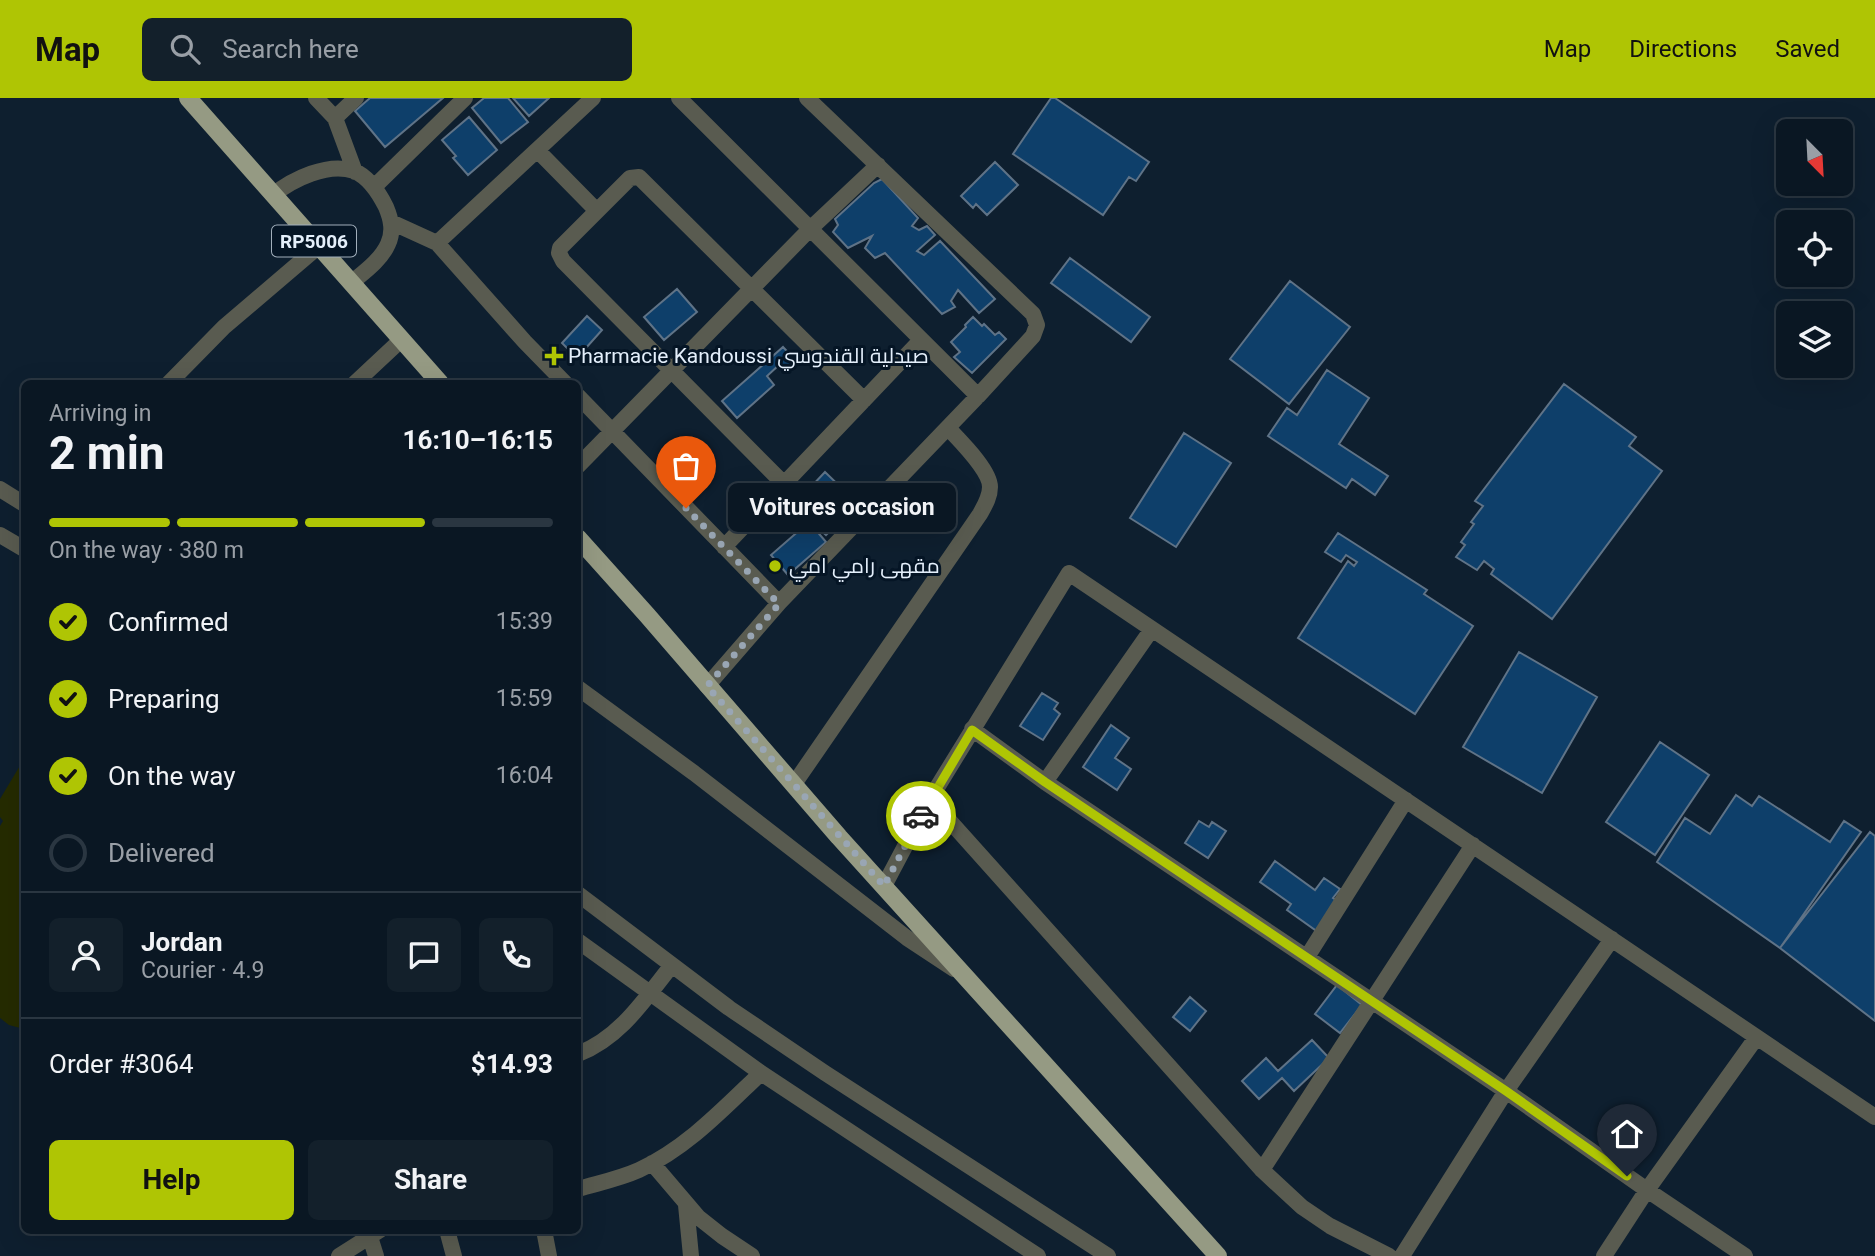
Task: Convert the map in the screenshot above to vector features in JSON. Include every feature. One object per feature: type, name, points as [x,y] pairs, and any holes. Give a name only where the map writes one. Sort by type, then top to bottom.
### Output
[{"type":"main road","name":"RP5006","points":[[188,98],[437,380]]},
{"type":"main road","points":[[581,541],[884,886],[1218,1256]]},
{"type":"street","points":[[316,98],[335,118],[355,172],[374,187],[382,198],[391,222],[390,238],[382,254],[351,283]]},
{"type":"street","points":[[335,118],[356,98]]},
{"type":"street","points":[[374,187],[466,98]]},
{"type":"street","points":[[437,243],[593,98]]},
{"type":"street","points":[[679,98],[978,396]]},
{"type":"street","points":[[707,686],[779,604],[1033,336],[1037,325],[1033,314],[807,98]]},
{"type":"street","points":[[537,150],[597,211]]},
{"type":"street","points":[[581,463],[750,289],[878,165]]},
{"type":"street","points":[[273,195],[293,180],[313,174],[335,170],[355,172]]},
{"type":"street","points":[[784,484],[561,257],[560,248],[631,178],[639,177],[864,400]]},
{"type":"street","points":[[391,222],[437,243],[562,380]]},
{"type":"street","points":[[172,380],[224,327],[318,246]]},
{"type":"street","points":[[358,380],[401,340]]},
{"type":"street","points":[[724,547],[922,340]]},
{"type":"street","points":[[581,399],[779,604]]},
{"type":"street","points":[[794,784],[980,514],[989,497],[990,484],[987,474],[948,428]]},
{"type":"street","points":[[0,489],[21,502]]},
{"type":"street","points":[[0,535],[21,548]]},
{"type":"street","points":[[884,886],[930,799],[1069,573],[1875,1118]]},
{"type":"street","points":[[1045,782],[1152,629]]},
{"type":"street","points":[[581,690],[694,773],[906,938],[967,978]]},
{"type":"street","points":[[972,730],[1745,1256]]},
{"type":"street","points":[[930,799],[1262,1170],[1302,1207],[1330,1226],[1389,1256]]},
{"type":"street","points":[[1307,957],[1406,800]]},
{"type":"street","points":[[1262,1170],[1473,845]]},
{"type":"street","points":[[581,896],[729,1007],[825,1073],[1108,1256]]},
{"type":"street","points":[[1402,1256],[1506,1091],[1612,939]]},
{"type":"street","points":[[581,943],[761,1073],[1038,1256]]},
{"type":"street","points":[[581,1052],[603,1041],[633,1015],[672,965]]},
{"type":"street","points":[[1606,1255],[1647,1190],[1756,1038]]},
{"type":"street","points":[[581,1188],[640,1169],[671,1152],[694,1135],[761,1073]]},
{"type":"street","points":[[652,1163],[686,1205],[711,1228],[752,1256]]},
{"type":"street","points":[[686,1205],[691,1256]]},
{"type":"street","points":[[339,1256],[375,1234],[376,1256]]},
{"type":"street","points":[[448,1234],[454,1256]]},
{"type":"street","points":[[545,1234],[549,1256]]},
{"type":"green space","points":[[21,764],[21,1028],[9,1025],[0,1018],[0,826],[3,821],[0,817],[0,799]]},
{"type":"building","points":[[370,98],[443,98],[385,147],[355,111]]},
{"type":"building","points":[[484,98],[508,98],[528,122],[501,143],[472,108]]},
{"type":"building","points":[[513,98],[549,98],[529,116]]},
{"type":"building","points":[[1051,98],[1055,98],[1149,162],[1136,181],[1129,177],[1103,215],[1013,154]]},
{"type":"building","points":[[469,117],[497,150],[468,175],[442,140]]},
{"type":"building","points":[[995,162],[1018,185],[987,215],[976,204],[973,208],[961,196]]},
{"type":"building","points":[[882,179],[918,218],[912,226],[919,230],[927,226],[935,235],[917,251],[924,255],[940,241],[995,299],[979,313],[958,290],[951,301],[955,307],[942,314],[885,253],[875,258],[865,248],[872,236],[848,248],[833,232],[838,225],[835,219],[874,183]]},
{"type":"building","points":[[1070,258],[1150,317],[1131,342],[1051,283]]},
{"type":"building","points":[[1290,281],[1350,327],[1289,404],[1230,359]]},
{"type":"building","points":[[677,289],[697,312],[664,340],[644,317]]},
{"type":"building","points":[[587,316],[602,330],[577,358],[562,343]]},
{"type":"building","points":[[973,317],[995,335],[999,332],[1006,339],[972,373],[954,357],[960,352],[951,342]]},
{"type":"building","points":[[783,347],[796,361],[785,371],[779,365],[767,376],[774,385],[737,418],[722,401]]},
{"type":"building","points":[[1327,370],[1369,398],[1339,444],[1388,476],[1375,495],[1352,479],[1346,488],[1268,436],[1287,408],[1297,415]]},
{"type":"building","points":[[1564,384],[1636,437],[1629,446],[1662,471],[1552,619],[1491,574],[1494,569],[1484,561],[1477,570],[1456,557],[1465,545],[1461,542],[1474,524],[1471,522],[1483,506],[1475,501]]},
{"type":"building","points":[[1184,433],[1231,463],[1176,547],[1130,518]]},
{"type":"building","points":[[825,472],[857,503],[826,535],[794,505]]},
{"type":"building","points":[[809,522],[826,542],[788,575],[771,555]]},
{"type":"building","points":[[1338,533],[1427,590],[1424,594],[1473,626],[1415,714],[1298,638],[1348,561],[1354,566],[1357,562],[1346,555],[1341,562],[1325,552]]},
{"type":"building","points":[[1519,652],[1597,697],[1542,793],[1463,747]]},
{"type":"building","points":[[1042,693],[1058,703],[1054,709],[1060,714],[1043,740],[1020,726]]},
{"type":"building","points":[[1111,725],[1129,738],[1115,758],[1131,769],[1117,790],[1083,767]]},
{"type":"building","points":[[1660,742],[1709,775],[1655,855],[1606,822]]},
{"type":"building","points":[[1736,795],[1752,806],[1759,796],[1830,842],[1844,821],[1861,832],[1780,948],[1657,862],[1685,818],[1710,834]]},
{"type":"building","points":[[1199,821],[1209,827],[1212,822],[1226,831],[1208,858],[1185,843]]},
{"type":"building","points":[[1870,832],[1875,836],[1875,1021],[1780,948]]},
{"type":"building","points":[[1275,861],[1315,890],[1324,878],[1340,889],[1333,898],[1339,902],[1318,932],[1287,910],[1291,904],[1260,882]]},
{"type":"building","points":[[1337,985],[1362,1005],[1340,1033],[1315,1014]]},
{"type":"building","points":[[1190,997],[1206,1011],[1190,1031],[1173,1017]]},
{"type":"building","points":[[1312,1040],[1329,1058],[1294,1091],[1282,1078],[1259,1099],[1242,1081],[1266,1058],[1278,1071]]},
{"type":"way so far","points":[[686,508],[779,604],[707,686],[884,886],[921,816]]},
{"type":"place","name":"Pharmacie Kandoussi صيدلية القندوسي","points":[[554,356]]},
{"type":"place","name":"Voitures occasion","points":[[686,508]]},
{"type":"place","name":"مقهى رامي امي","points":[[775,566]]},
{"type":"route","points":[[921,816],[972,730],[1045,782],[1506,1091],[1627,1176]]}]
